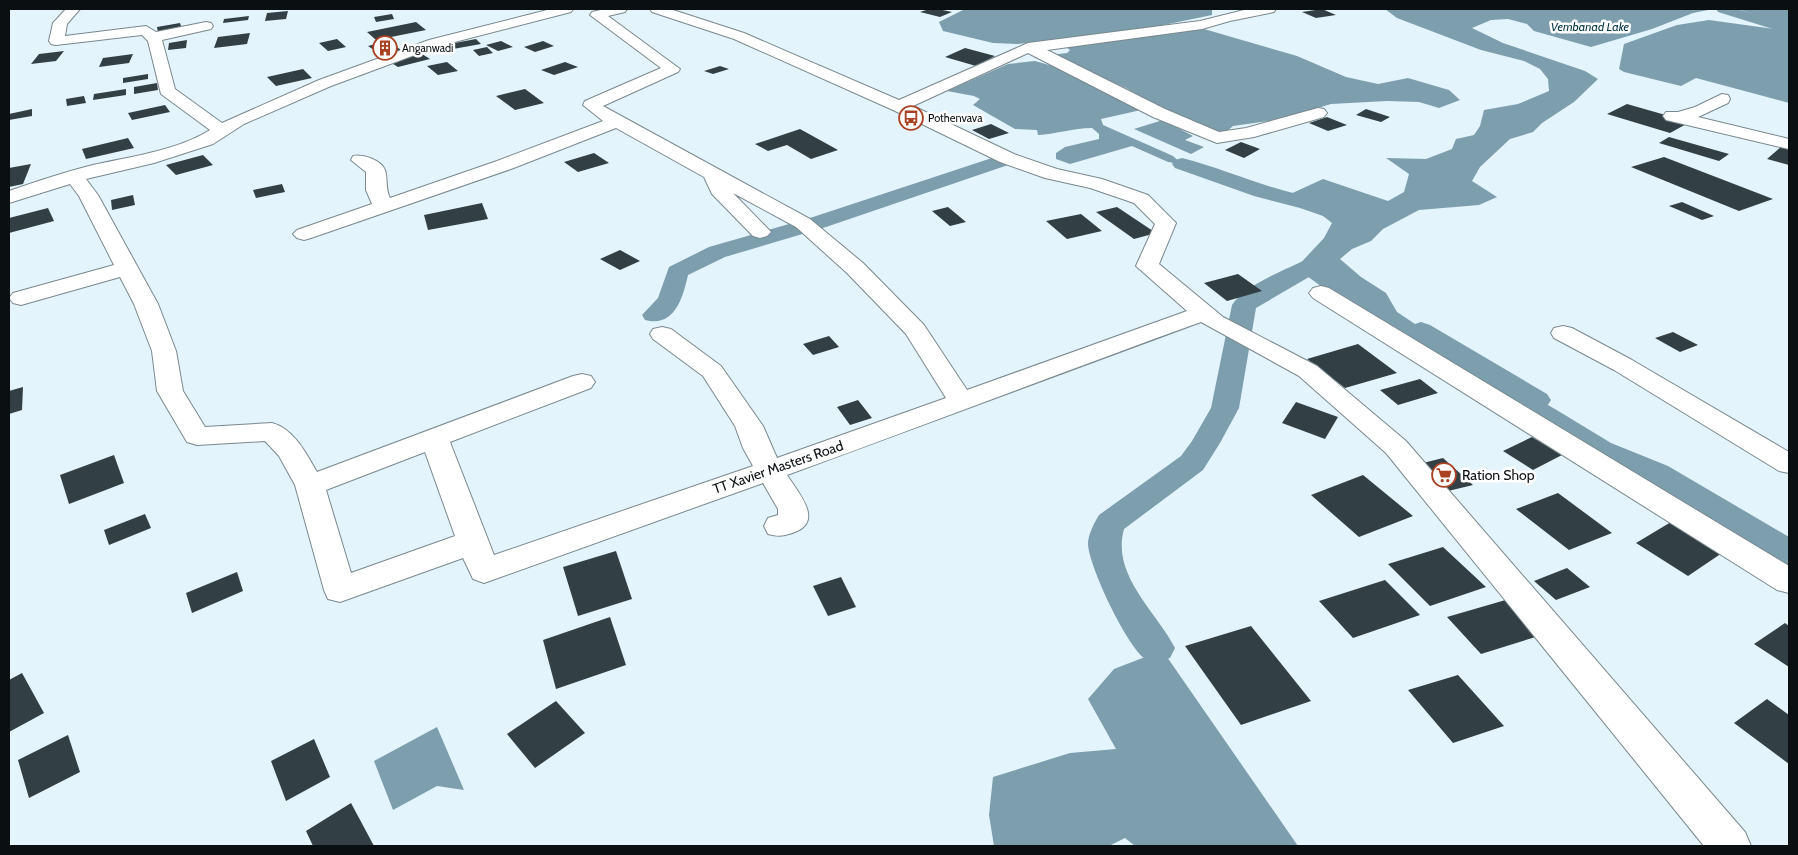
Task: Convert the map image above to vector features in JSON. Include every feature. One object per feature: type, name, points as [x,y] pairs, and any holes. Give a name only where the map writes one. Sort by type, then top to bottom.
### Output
[{"type":"street","points":[[73,9],[60,23],[56,41],[146,30],[153,37],[168,91],[221,130]]},
{"type":"street","points":[[9,197],[74,177],[147,159],[207,140],[238,120],[325,83],[434,43],[566,9]]},
{"type":"street","points":[[620,9],[597,15],[672,68],[591,105],[617,122],[710,171],[807,226],[855,268],[915,330],[962,401]]},
{"type":"street","points":[[657,9],[739,36],[899,106],[1007,158],[1052,174],[1095,184],[1141,199],[1166,223],[1147,266],[1204,313],[1239,335],[1308,371],[1396,447],[1730,846]]},
{"type":"street","points":[[899,106],[1028,48],[1202,25],[1227,17],[1269,9]]},
{"type":"street","points":[[153,37],[206,26]]},
{"type":"street","points":[[1028,48],[1044,54],[1159,113],[1217,138],[1248,133],[1318,113]]},
{"type":"street","points":[[1722,99],[1701,110],[1676,116],[1789,144]]},
{"type":"street","points":[[304,234],[504,165],[617,122]]},
{"type":"street","points":[[360,160],[376,170],[376,190],[384,207]]},
{"type":"street","points":[[710,171],[718,190],[760,232]]},
{"type":"street","points":[[74,177],[88,195],[146,304],[164,351],[170,391],[196,436],[272,432],[290,451],[310,485],[340,590],[473,542]]},
{"type":"street","points":[[21,298],[128,268]]},
{"type":"street","points":[[1321,294],[1789,581]]},
{"type":"street","name":"TT Xavier Masters Road","points":[[434,438],[484,571],[1204,313]]},
{"type":"street","points":[[1564,333],[1624,365],[1789,464]]},
{"type":"street","points":[[662,334],[712,371],[749,426],[769,470],[793,509],[793,520],[779,526]]},
{"type":"street","points":[[310,485],[582,382]]},
{"type":"water","points":[[965,9],[1212,9],[1212,15],[1149,28],[1018,44],[993,43],[943,31],[939,22]]},
{"type":"water","name":"Vembanad Lake","points":[[1385,9],[1713,9],[1693,13],[1652,29],[1591,47],[1534,31],[1527,24],[1508,19],[1491,20],[1472,28],[1503,43],[1585,71],[1598,79],[1574,102],[1542,123],[1533,132],[1510,139],[1480,167],[1472,181],[1497,197],[1479,205],[1419,210],[1383,229],[1371,241],[1352,249],[1340,259],[1361,277],[1386,293],[1397,312],[1478,366],[1611,443],[1668,466],[1789,537],[1789,571],[1329,292],[1296,268],[1324,238],[1332,223],[1314,209],[1286,196],[1323,179],[1388,201],[1404,192],[1409,174],[1386,158],[1426,159],[1452,149],[1456,139],[1474,135],[1480,126],[1484,110],[1518,104],[1549,91],[1548,79],[1540,69],[1524,61],[1481,50],[1397,18]]},
{"type":"water","points":[[1738,9],[1789,9],[1789,27]]},
{"type":"water","points":[[1709,20],[1774,29],[1789,33],[1789,103],[1696,78],[1681,86],[1624,72],[1619,69],[1624,44],[1677,25]]},
{"type":"water","points":[[1204,29],[1297,56],[1346,77],[1378,84],[1408,78],[1449,90],[1460,100],[1439,108],[1419,102],[1387,101],[1331,104],[1282,119],[1233,126],[1223,135],[1177,117],[1126,88],[1050,55],[1067,53],[1070,50],[1062,44]]},
{"type":"water","points":[[1035,61],[1056,67],[1141,110],[1101,119],[1103,125],[1173,156],[1182,164],[1168,162],[1132,146],[1070,164],[1056,159],[1056,153],[1065,147],[1099,139],[1099,134],[1092,128],[1038,135],[1037,130],[1015,129],[973,105],[980,99],[974,96],[947,91],[1008,64]]},
{"type":"water","points":[[1163,120],[1193,136],[1185,140],[1204,147],[1191,154],[1134,129]]},
{"type":"water","points":[[1145,657],[1167,657],[1298,846],[1135,846],[1125,838],[1109,846],[994,846],[989,815],[993,777],[1070,753],[1116,749],[1088,699],[1114,669]]},
{"type":"water","points":[[437,727],[464,790],[437,786],[393,810],[374,761]]},
{"type":"building","points":[[929,9],[952,12],[940,17],[920,12]]},
{"type":"building","points":[[1322,9],[1336,15],[1316,18],[1302,12]]},
{"type":"building","points":[[288,11],[286,19],[265,21],[267,13]]},
{"type":"building","points":[[392,14],[394,19],[376,22],[374,17]]},
{"type":"building","points":[[249,16],[248,20],[223,23],[224,19]]},
{"type":"building","points":[[416,22],[426,30],[376,40],[367,32]]},
{"type":"building","points":[[180,23],[182,29],[158,33],[157,27]]},
{"type":"building","points":[[250,33],[247,44],[214,48],[218,37]]},
{"type":"building","points":[[337,39],[346,47],[328,51],[319,43]]},
{"type":"building","points":[[476,39],[481,44],[453,49],[449,44]]},
{"type":"building","points":[[187,40],[186,48],[168,50],[169,43]]},
{"type":"building","name":"Anganwadi","points":[[387,41],[403,51],[383,56],[368,46]]},
{"type":"building","points":[[501,41],[513,47],[498,51],[486,45]]},
{"type":"building","points":[[543,41],[554,46],[535,52],[524,47]]},
{"type":"building","points":[[487,47],[493,53],[479,56],[473,50]]},
{"type":"building","points":[[965,48],[995,56],[976,66],[945,57]]},
{"type":"building","points":[[64,51],[56,61],[31,64],[39,54]]},
{"type":"building","points":[[133,54],[129,63],[99,67],[103,58]]},
{"type":"building","points":[[422,54],[430,59],[398,67],[390,62]]},
{"type":"building","points":[[447,62],[458,71],[438,75],[427,66]]},
{"type":"building","points":[[565,62],[578,67],[554,75],[541,70]]},
{"type":"building","points":[[720,66],[729,69],[713,74],[704,71]]},
{"type":"building","points":[[303,69],[312,78],[276,86],[267,77]]},
{"type":"building","points":[[148,74],[148,79],[123,83],[123,78]]},
{"type":"building","points":[[157,83],[158,90],[134,94],[134,87]]},
{"type":"building","points":[[126,89],[126,95],[93,100],[94,94]]},
{"type":"building","points":[[525,89],[544,103],[515,110],[496,96]]},
{"type":"building","points":[[84,96],[86,103],[67,106],[66,99]]},
{"type":"building","points":[[1627,104],[1690,122],[1670,133],[1607,114]]},
{"type":"building","points":[[165,105],[170,112],[132,120],[128,113]]},
{"type":"building","points":[[32,109],[32,116],[9,120],[9,114]]},
{"type":"building","points":[[1366,109],[1390,117],[1381,122],[1356,115]]},
{"type":"building","points":[[1327,117],[1347,125],[1328,131],[1309,123]]},
{"type":"building","points":[[991,124],[1009,133],[989,139],[972,130]]},
{"type":"building","points":[[800,129],[838,150],[811,159],[787,145],[768,151],[755,144]]},
{"type":"building","points":[[1669,137],[1729,154],[1719,161],[1659,143]]},
{"type":"building","points":[[128,138],[134,148],[86,159],[82,149]]},
{"type":"building","points":[[1241,142],[1260,149],[1244,158],[1225,150]]},
{"type":"building","points":[[1781,147],[1789,149],[1789,165],[1767,159]]},
{"type":"building","points":[[594,153],[609,163],[578,172],[564,162]]},
{"type":"building","points":[[203,155],[213,165],[176,175],[166,165]]},
{"type":"building","points":[[1664,157],[1773,199],[1739,211],[1631,167]]},
{"type":"building","points":[[31,164],[23,184],[9,187],[9,168]]},
{"type":"building","points":[[282,184],[285,192],[256,198],[253,190]]},
{"type":"building","points":[[133,195],[135,205],[112,210],[111,200]]},
{"type":"building","points":[[1682,202],[1714,216],[1702,220],[1669,206]]},
{"type":"building","points":[[482,203],[488,219],[428,230],[424,215]]},
{"type":"building","points":[[948,207],[966,222],[950,226],[932,211]]},
{"type":"building","points":[[1117,207],[1156,233],[1134,239],[1096,212]]},
{"type":"building","points":[[48,208],[54,221],[9,233],[9,218]]},
{"type":"building","points":[[1081,214],[1102,231],[1067,239],[1046,221]]},
{"type":"building","points":[[620,250],[640,261],[620,270],[600,259]]},
{"type":"building","points":[[1238,274],[1262,291],[1227,301],[1204,283]]},
{"type":"building","points":[[1673,332],[1698,345],[1680,352],[1655,338]]},
{"type":"building","points":[[829,336],[839,347],[813,355],[803,344]]},
{"type":"building","points":[[1358,344],[1397,373],[1345,388],[1307,359]]},
{"type":"building","points":[[1420,379],[1438,393],[1398,405],[1380,390]]},
{"type":"building","points":[[23,387],[22,410],[9,414],[9,391]]},
{"type":"building","points":[[858,400],[872,418],[850,425],[837,407]]},
{"type":"building","points":[[1296,402],[1338,417],[1325,439],[1282,423]]},
{"type":"building","points":[[1532,437],[1562,455],[1533,470],[1503,451]]},
{"type":"building","points":[[114,455],[124,483],[69,504],[60,475]]},
{"type":"building","name":"Ration Shop","points":[[1443,458],[1473,485],[1444,492],[1415,465]]},
{"type":"building","points":[[1363,475],[1413,516],[1359,537],[1311,495]]},
{"type":"building","points":[[1558,493],[1612,533],[1569,550],[1516,509]]},
{"type":"building","points":[[145,514],[151,528],[109,545],[104,530]]},
{"type":"building","points":[[1671,522],[1722,553],[1688,576],[1636,543]]},
{"type":"building","points":[[1443,547],[1486,587],[1430,606],[1388,564]]},
{"type":"building","points":[[616,551],[632,599],[578,616],[563,567]]},
{"type":"building","points":[[1567,568],[1590,587],[1556,600],[1534,581]]},
{"type":"building","points":[[237,572],[243,591],[192,613],[186,593]]},
{"type":"building","points":[[841,577],[856,607],[828,616],[813,586]]},
{"type":"building","points":[[1385,580],[1420,615],[1353,638],[1319,601]]},
{"type":"building","points":[[1509,599],[1545,634],[1481,654],[1447,617]]},
{"type":"building","points":[[610,617],[626,665],[556,689],[543,640]]},
{"type":"building","points":[[1785,623],[1789,626],[1789,667],[1754,644]]},
{"type":"building","points":[[1251,626],[1311,701],[1241,725],[1185,646]]},
{"type":"building","points":[[22,673],[44,713],[9,732],[9,680]]},
{"type":"building","points":[[1458,675],[1504,726],[1453,743],[1408,690]]},
{"type":"building","points":[[1767,699],[1789,715],[1789,764],[1734,723]]},
{"type":"building","points":[[556,701],[585,733],[535,768],[507,734]]},
{"type":"building","points":[[68,735],[80,772],[29,798],[18,760]]},
{"type":"building","points":[[314,739],[330,777],[286,801],[271,761]]},
{"type":"building","points":[[351,803],[374,846],[313,846],[306,831]]},
{"type":"waterway","points":[[1723,9],[1789,30]]},
{"type":"waterway","points":[[654,315],[670,301],[677,272],[703,257],[818,223],[1004,160]]},
{"type":"waterway","points":[[1182,164],[1261,192],[1307,203],[1329,212]]},
{"type":"waterway","points":[[1157,648],[1136,620],[1113,579],[1104,543],[1110,523],[1192,463],[1205,443],[1225,408],[1244,305],[1255,296],[1313,265]]},
{"type":"waterway","points":[[1421,330],[1537,400]]},
{"type":"place","name":"Anganwadi","points":[[385,48]]},
{"type":"place","name":"Pothenvava","points":[[911,118]]},
{"type":"place","name":"Ration Shop","points":[[1444,475]]}]
